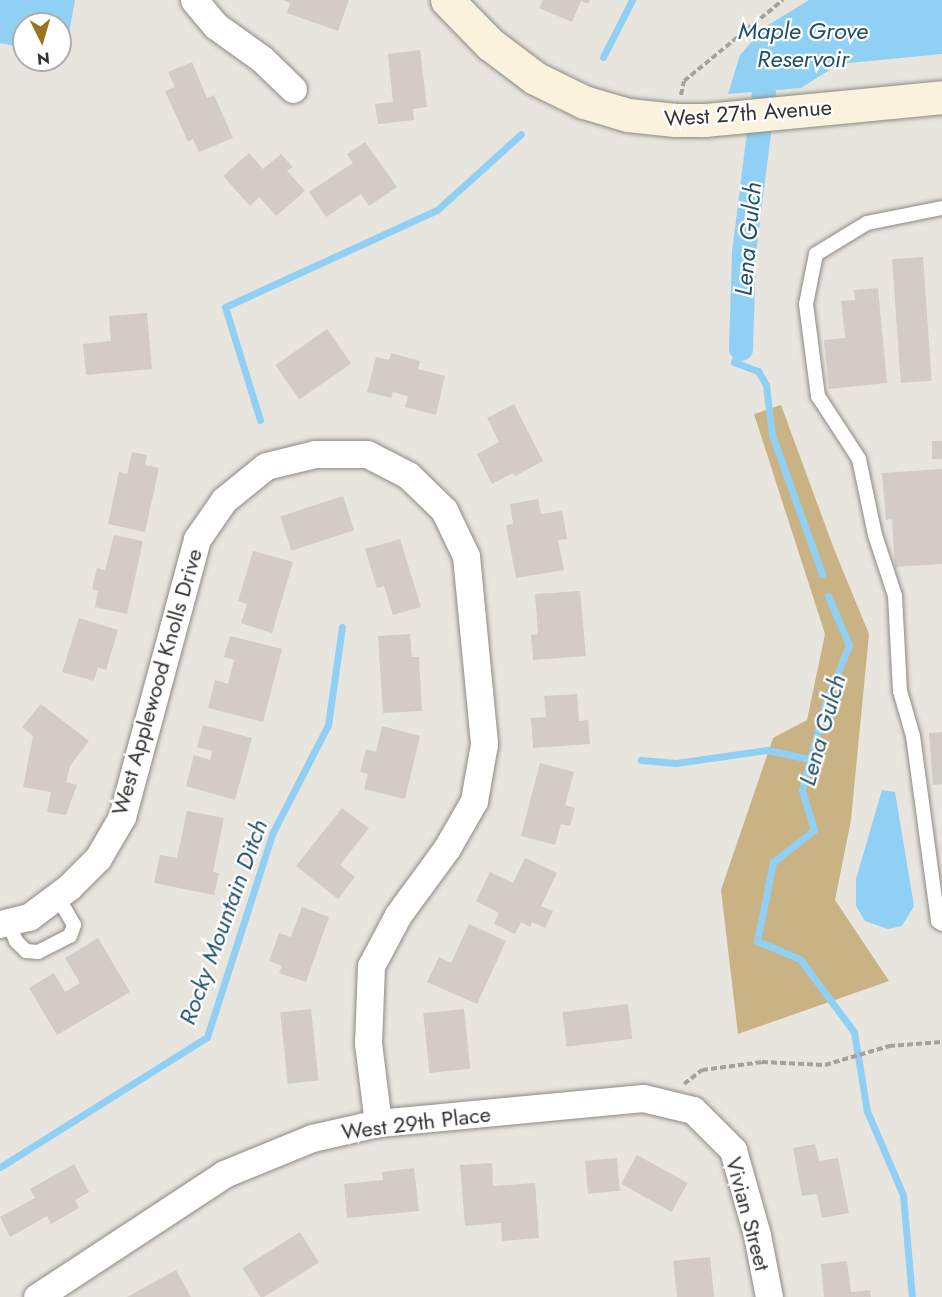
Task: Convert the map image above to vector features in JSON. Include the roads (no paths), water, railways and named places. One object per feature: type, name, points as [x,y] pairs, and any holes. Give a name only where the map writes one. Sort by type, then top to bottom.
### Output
[{"type":"street","points":[[194,0],[216,26],[262,59],[293,89]]},
{"type":"street","name":"West 27th Avenue","points":[[447,0],[490,44],[535,78],[560,92],[614,112],[690,120],[942,97]]},
{"type":"street","name":"West Applewood Knolls Drive","points":[[4,923],[29,917],[57,896],[98,858],[122,817],[197,539],[224,500],[266,466],[315,454],[367,454],[408,475],[444,510],[466,556],[484,744],[474,801],[447,848],[398,915],[371,966],[368,1043],[378,1123]]},
{"type":"street","name":"West 29th Place","points":[[38,1297],[224,1174],[312,1138],[378,1123],[643,1098],[693,1110]]},
{"type":"street","name":"Vivian Street","points":[[693,1110],[733,1150],[757,1235],[769,1297]]},
{"type":"lane","points":[[942,208],[867,223],[816,254],[806,304],[818,396],[859,459],[875,535],[895,596],[900,691],[913,736],[938,921],[942,924]]},
{"type":"lane","points":[[4,923],[26,951],[38,952],[70,936],[74,925],[57,896]]},
{"type":"water","points":[[0,0],[75,0],[72,16],[72,12],[12,12],[12,46],[0,43]]},
{"type":"water","name":"Maple Grove Reservoir","points":[[809,0],[942,0],[942,54],[839,64],[801,88],[728,94],[740,55],[765,27]]},
{"type":"water","points":[[882,790],[895,792],[914,906],[902,926],[888,929],[865,921],[856,906],[856,879]]},
{"type":"waterway","name":"Rocky Mountain Ditch","points":[[603,57],[632,0]]},
{"type":"waterway","name":"Lena Gulch","points":[[741,349],[744,253],[764,92]]},
{"type":"waterway","name":"Rocky Mountain Ditch","points":[[260,420],[225,307],[437,210],[521,134]]},
{"type":"waterway","name":"Lena Gulch","points":[[741,349],[734,362],[758,371],[766,385],[772,435],[822,574]]},
{"type":"waterway","name":"Lena Gulch","points":[[828,596],[849,645],[825,704],[802,790],[814,830],[773,862],[757,941],[800,959],[854,1032],[867,1111],[903,1195],[912,1297]]},
{"type":"waterway","name":"Rocky Mountain Ditch","points":[[0,1167],[207,1037],[273,832],[328,725],[342,627]]},
{"type":"waterway","points":[[641,760],[676,763],[767,750],[810,759]]}]
